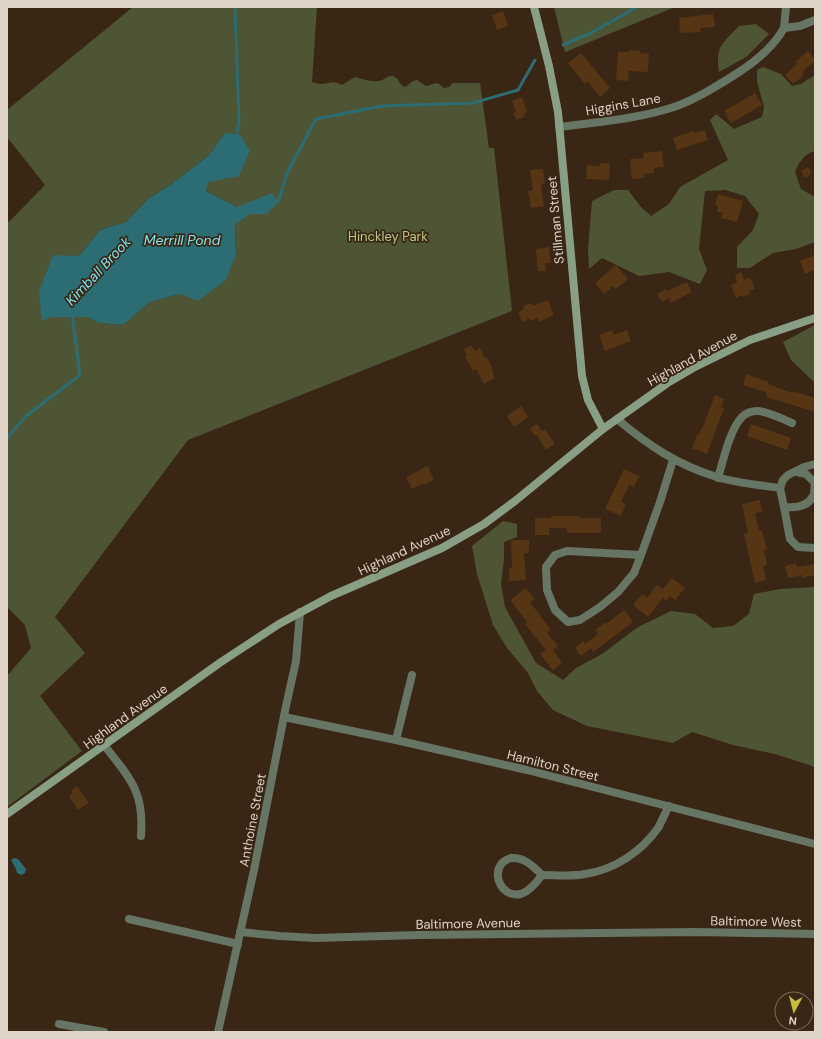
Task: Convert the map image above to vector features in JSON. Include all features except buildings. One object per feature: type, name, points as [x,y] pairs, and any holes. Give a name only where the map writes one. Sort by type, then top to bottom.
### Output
[{"type":"street","name":"Stillman Street","points":[[534,7],[549,66],[558,112],[582,376],[588,400],[603,429]]},
{"type":"street","name":"Higgins Lane","points":[[559,127],[644,115],[670,108],[695,98],[743,70],[766,52],[779,37],[784,28],[786,7]]},
{"type":"street","points":[[784,28],[800,26],[815,20]]},
{"type":"street","name":"Highland Avenue","points":[[7,814],[221,662],[278,624],[331,596],[442,548],[484,524],[515,501],[603,429],[669,382],[750,340],[815,318]]},
{"type":"street","points":[[718,478],[727,447],[737,424],[743,416],[750,412],[757,411],[792,423]]},
{"type":"street","points":[[617,419],[640,438],[673,460],[718,478],[780,488]]},
{"type":"street","points":[[641,555],[567,551],[555,555],[546,568],[547,590],[555,610],[568,622],[580,620],[600,607],[618,592],[634,573],[641,555],[660,502],[673,460]]},
{"type":"street","points":[[815,464],[804,467],[797,472],[788,475],[783,480],[780,488],[790,539],[798,547],[815,548]]},
{"type":"street","points":[[784,507],[795,508],[806,504],[814,495],[815,483],[806,474],[797,472]]},
{"type":"street","name":"Anthoine Street","points":[[218,1032],[254,870],[298,649],[300,612]]},
{"type":"street","points":[[396,740],[412,675]]},
{"type":"street","name":"Hamilton Street","points":[[284,717],[396,740],[527,770],[815,844]]},
{"type":"street","points":[[104,745],[125,773],[136,791],[141,813],[141,836]]},
{"type":"street","points":[[542,875],[535,884],[522,894],[513,894],[505,891],[499,884],[497,873],[502,862],[511,858],[519,858],[534,867],[542,875],[585,874],[612,867],[644,844],[658,828],[669,806]]},
{"type":"street","points":[[129,919],[238,944]]},
{"type":"street","name":"Baltimore Avenue","points":[[240,932],[280,936],[332,938],[419,935],[696,932]]},
{"type":"street","name":"Baltimore West","points":[[696,932],[815,934]]},
{"type":"street","points":[[60,1024],[104,1032]]},
{"type":"green space","name":"Hinckley Park","points":[[133,7],[317,7],[312,82],[322,84],[334,82],[342,85],[355,77],[366,80],[380,81],[387,77],[393,76],[401,85],[405,87],[417,80],[426,86],[437,83],[444,88],[449,87],[453,83],[480,83],[489,148],[494,148],[512,311],[188,440],[55,617],[85,653],[40,696],[82,751],[7,807],[7,676],[31,648],[25,625],[7,607],[7,224],[45,185],[7,137],[7,110]],"holes":[[[225,133],[206,191],[237,207],[247,204],[235,225],[236,254],[180,294],[150,302],[123,325],[99,323],[88,317],[51,317],[79,256],[100,230],[126,222],[148,199],[173,183],[209,155]]]},
{"type":"green space","points":[[554,7],[675,7],[565,52]]},
{"type":"green space","points":[[756,24],[769,34],[746,57],[719,72],[718,56],[719,51],[725,41],[739,26]]},
{"type":"green space","points":[[763,67],[781,74],[792,86],[801,84],[815,75],[815,151],[802,159],[795,172],[801,189],[815,197],[815,242],[796,249],[773,253],[750,268],[737,268],[737,247],[753,230],[759,214],[745,196],[725,190],[705,191],[699,249],[707,270],[700,284],[669,272],[639,276],[602,258],[589,269],[588,248],[592,201],[614,190],[628,190],[641,207],[651,216],[669,204],[680,187],[728,160],[710,120],[716,114],[734,129],[762,117],[764,107],[757,82],[757,70]]},
{"type":"green space","points":[[815,325],[815,383],[791,360],[783,342]]},
{"type":"green space","points":[[503,521],[517,524],[517,537],[504,542],[504,560],[501,584],[505,607],[536,663],[563,680],[576,668],[602,654],[638,627],[671,611],[695,614],[713,628],[733,626],[749,614],[754,594],[780,589],[815,587],[815,767],[775,754],[733,745],[692,732],[673,743],[587,726],[553,710],[537,691],[528,673],[507,648],[493,625],[477,574],[472,546]]},
{"type":"water","name":"Merrill Pond","points":[[225,133],[240,135],[250,151],[239,176],[209,182],[206,191],[237,207],[272,193],[278,202],[267,214],[250,214],[235,225],[236,254],[226,280],[198,301],[180,294],[150,302],[123,325],[99,323],[88,317],[51,317],[42,321],[39,292],[53,255],[79,256],[100,230],[126,222],[148,199],[173,183],[209,155]]},
{"type":"water","points":[[14,858],[18,859],[26,869],[25,873],[21,875],[17,873],[11,860]]},
{"type":"waterway","name":"Kimball Brook","points":[[235,7],[239,121],[236,139]]},
{"type":"waterway","points":[[563,45],[591,33],[637,7]]},
{"type":"waterway","points":[[278,202],[288,171],[316,119],[382,106],[473,103],[518,90],[535,60]]},
{"type":"waterway","name":"Kimball Brook","points":[[7,438],[26,416],[80,375],[72,314]]}]
